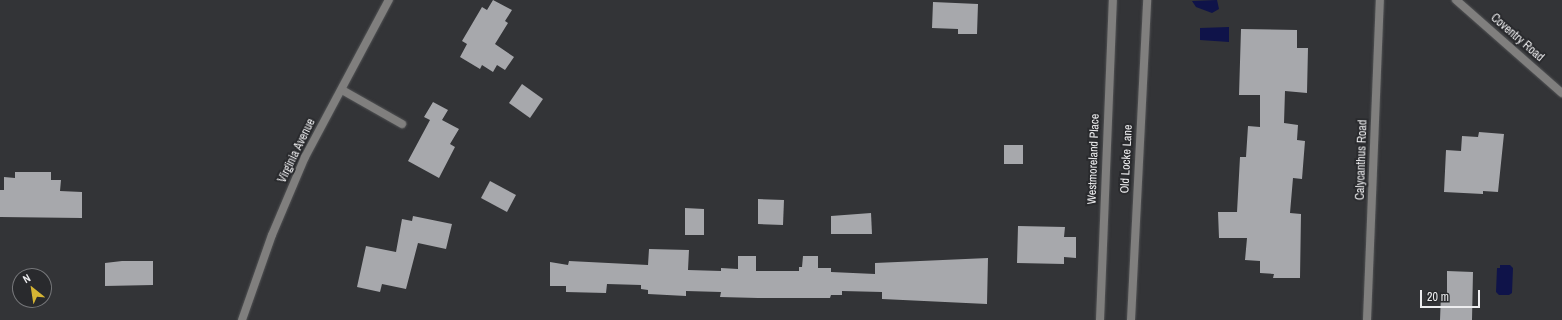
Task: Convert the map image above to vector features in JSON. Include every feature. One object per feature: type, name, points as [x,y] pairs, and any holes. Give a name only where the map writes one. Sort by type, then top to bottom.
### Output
[{"type":"street","name":"Virginia Avenue","points":[[242,320],[272,235],[305,157],[389,0]]},
{"type":"street","name":"Westmoreland Place","points":[[1100,320],[1113,0]]},
{"type":"street","name":"Old Locke Lane","points":[[1131,320],[1147,0]]},
{"type":"street","name":"Calycanthus Road","points":[[1367,320],[1380,0]]},
{"type":"street","name":"Coventry Road","points":[[1456,0],[1562,93]]},
{"type":"street","points":[[342,90],[402,124]]},
{"type":"shaded area","points":[[1217,0],[1219,9],[1212,13],[1196,7],[1192,1]]},
{"type":"shaded area","points":[[1229,27],[1229,42],[1200,40],[1200,28]]},
{"type":"shaded area","points":[[1500,265],[1510,265],[1513,268],[1512,293],[1509,295],[1499,295],[1496,292],[1497,268],[1500,268]]},
{"type":"building","points":[[493,0],[512,10],[505,21],[508,23],[495,44],[514,57],[505,70],[497,65],[493,72],[482,65],[480,69],[460,57],[467,44],[462,41],[482,7],[487,10]]},
{"type":"building","points":[[933,2],[978,4],[977,34],[958,34],[958,29],[932,28]]},
{"type":"building","points":[[1241,29],[1297,30],[1297,48],[1308,48],[1307,93],[1285,91],[1284,123],[1298,125],[1297,140],[1305,141],[1302,179],[1293,178],[1290,213],[1301,214],[1300,278],[1273,278],[1274,274],[1260,273],[1260,261],[1245,260],[1247,238],[1219,238],[1218,212],[1237,212],[1240,157],[1246,157],[1248,126],[1260,127],[1260,95],[1239,95]]},
{"type":"building","points":[[522,84],[543,99],[530,118],[509,103]]},
{"type":"building","points":[[433,102],[448,110],[442,120],[459,129],[450,144],[455,147],[439,178],[408,161],[430,120],[424,117]]},
{"type":"building","points":[[1479,132],[1504,134],[1498,192],[1483,191],[1483,194],[1444,192],[1446,150],[1461,151],[1462,136],[1478,137]]},
{"type":"building","points":[[1004,145],[1023,145],[1023,164],[1004,164]]},
{"type":"building","points":[[15,172],[51,172],[51,180],[61,180],[60,191],[82,192],[82,218],[0,217],[0,190],[4,190],[4,177],[15,178]]},
{"type":"building","points":[[490,181],[516,195],[507,212],[481,198]]},
{"type":"building","points":[[758,199],[784,200],[783,225],[758,224]]},
{"type":"building","points":[[685,208],[704,209],[704,235],[685,235]]},
{"type":"building","points":[[871,213],[872,234],[831,234],[831,216]]},
{"type":"building","points":[[413,216],[452,224],[446,249],[418,243],[406,289],[382,284],[380,292],[357,287],[366,246],[396,252],[402,219],[412,221]]},
{"type":"building","points":[[1018,226],[1065,227],[1064,237],[1076,237],[1076,258],[1064,257],[1064,264],[1017,263]]},
{"type":"building","points":[[649,249],[689,250],[688,270],[721,271],[721,268],[738,269],[738,256],[756,256],[756,271],[799,271],[799,267],[802,267],[803,256],[818,256],[818,268],[831,268],[831,272],[875,274],[875,263],[988,258],[987,304],[882,299],[882,292],[842,291],[842,295],[831,295],[830,298],[758,298],[720,297],[721,292],[686,291],[686,296],[648,294],[648,290],[641,289],[641,285],[607,284],[606,293],[566,292],[566,286],[550,286],[550,262],[568,265],[569,261],[648,265]]},
{"type":"building","points":[[122,261],[153,261],[153,285],[105,286],[105,263]]},
{"type":"building","points":[[1447,271],[1473,272],[1472,320],[1440,320],[1441,294],[1447,294]]}]
